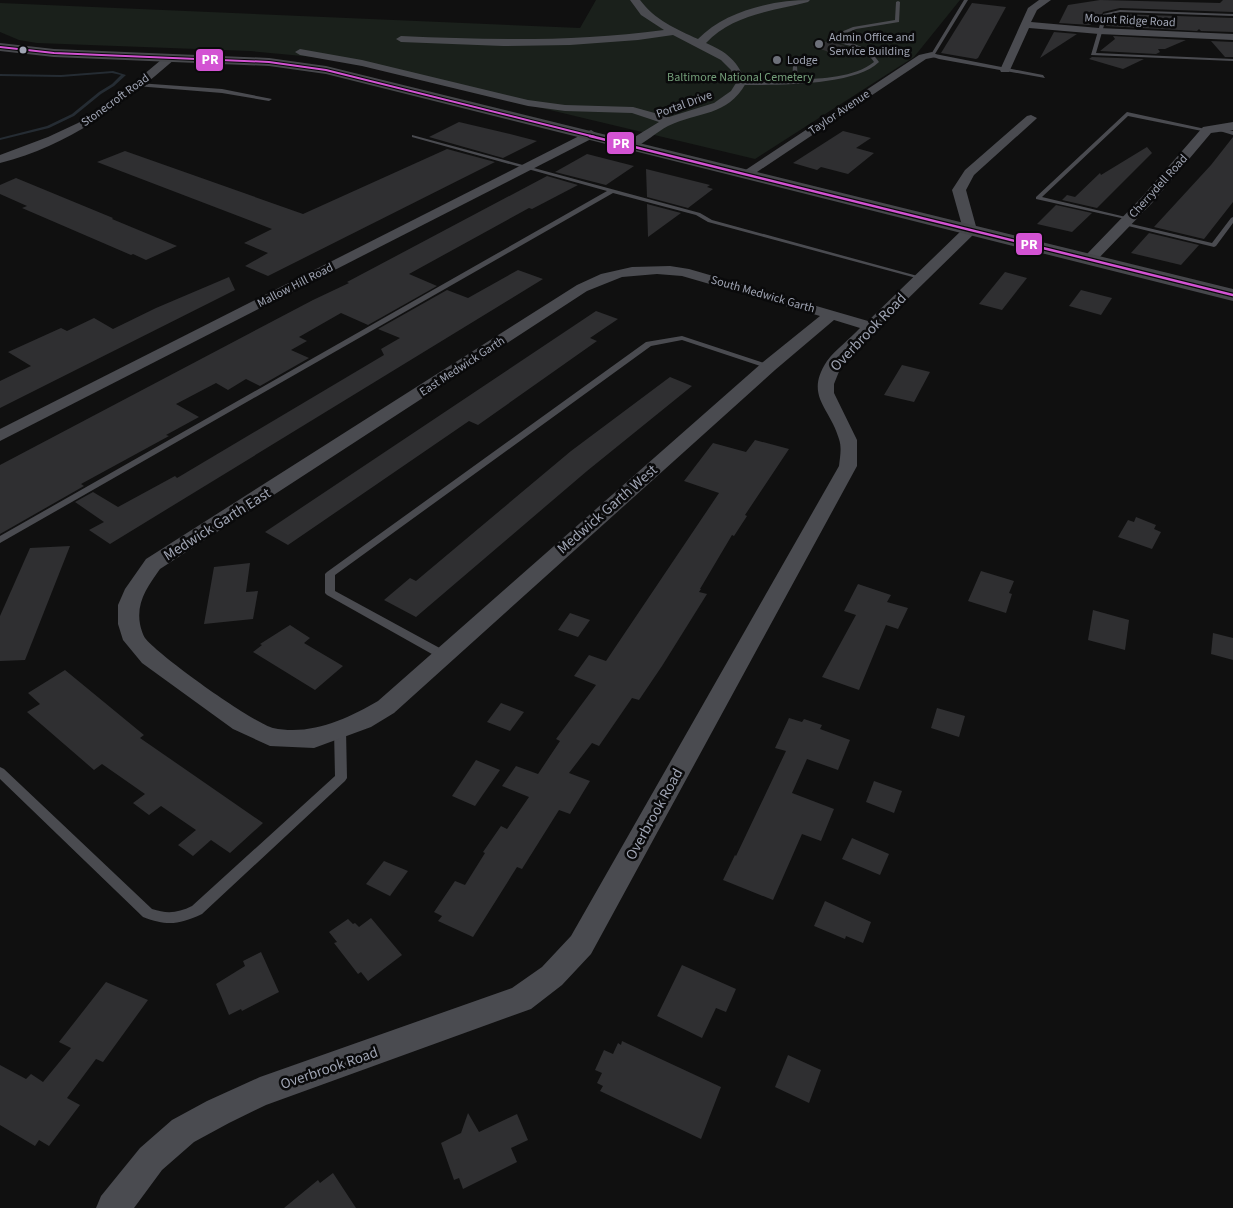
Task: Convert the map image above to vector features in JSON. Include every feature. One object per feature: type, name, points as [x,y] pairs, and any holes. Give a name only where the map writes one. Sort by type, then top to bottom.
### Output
[{"type":"main road","points":[[0,47],[54,53],[269,62],[326,70],[632,144],[970,230],[1233,294]]},
{"type":"street","points":[[636,0],[647,16],[672,32],[699,44],[731,63],[739,74],[741,83]]},
{"type":"street","points":[[699,44],[707,33],[735,18],[805,0]]},
{"type":"street","points":[[1005,70],[1033,8],[1046,0]]},
{"type":"street","name":"Mount Ridge Road","points":[[1026,25],[1098,32],[1233,37]]},
{"type":"street","points":[[401,39],[554,44],[621,39],[672,32]]},
{"type":"street","points":[[293,50],[362,63],[528,103],[565,108],[633,110],[669,121]]},
{"type":"street","name":"Taylor Avenue","points":[[747,173],[922,57],[932,55]]},
{"type":"street","name":"Stonecroft Road","points":[[0,159],[82,125],[138,85],[171,57]]},
{"type":"street","name":"Portal Drive","points":[[632,144],[669,121],[725,103],[736,93],[741,83]]},
{"type":"street","points":[[970,230],[959,190],[962,182],[969,173],[1031,118]]},
{"type":"street","points":[[1211,129],[1233,126]]},
{"type":"street","name":"Cherrydell Road","points":[[1090,259],[1211,129]]},
{"type":"street","name":"Mallow Hill Road","points":[[0,436],[590,134]]},
{"type":"street","name":"Overbrook Road","points":[[113,1208],[151,1159],[183,1131],[260,1092],[521,999],[552,976],[581,945],[848,466],[850,451],[848,437],[826,400],[825,386],[828,374],[836,362],[970,230]]},
{"type":"street","name":"South Medwick Garth","points":[[653,268],[684,272],[873,327]]},
{"type":"street","name":"East Medwick Garth","points":[[280,484],[582,288],[617,273],[653,268]]},
{"type":"street","name":"Medwick Garth West","points":[[153,564],[135,589],[129,605],[129,624],[134,640],[150,657],[241,723],[270,737],[314,739],[340,730],[363,721],[386,707],[443,654],[769,366],[832,314]]},
{"type":"street","name":"Medwick Garth East","points":[[153,564],[280,484]]},
{"type":"lane","points":[[966,0],[932,55],[939,58],[1043,78]]},
{"type":"lane","points":[[741,83],[844,77],[859,74],[875,66],[877,62],[875,57],[869,53],[829,38],[863,26],[897,21],[898,2]]},
{"type":"lane","points":[[1233,16],[1120,11],[1105,14],[1098,32],[1093,54],[1233,60]]},
{"type":"lane","points":[[795,66],[795,81]]},
{"type":"lane","points":[[138,85],[222,91],[269,99]]},
{"type":"lane","points":[[1233,133],[1127,114],[1038,198],[1214,245],[1233,219]]},
{"type":"lane","points":[[414,136],[698,214],[710,221],[922,278]]},
{"type":"lane","points":[[0,540],[612,191]]},
{"type":"lane","points":[[443,654],[330,593],[330,574],[649,344],[682,338],[769,366]]},
{"type":"lane","points":[[0,772],[148,913],[163,919],[180,918],[197,910],[341,778],[340,730]]},
{"type":"green space","name":"Baltimore National Cemetery","points":[[596,0],[960,0],[914,57],[755,159],[379,69],[324,58],[250,51],[37,43],[19,40],[0,32],[0,3],[580,28]]},
{"type":"building","points":[[1100,0],[1220,3],[1223,0],[1233,0],[1233,12],[1120,8],[1103,12],[1100,19],[1090,25],[1059,23],[1068,5]]},
{"type":"building","points":[[972,3],[1006,7],[978,58],[941,53]]},
{"type":"building","points":[[1120,14],[1233,18],[1233,32],[1106,26],[1108,17]]},
{"type":"building","points":[[1054,32],[1077,34],[1040,58]]},
{"type":"building","points":[[1113,36],[1186,40],[1165,49],[1158,49],[1160,52],[1156,54],[1100,51],[1115,39]]},
{"type":"building","points":[[828,41],[854,49],[854,52],[840,56],[812,46]]},
{"type":"building","points":[[1211,41],[1233,42],[1233,57],[1225,57]]},
{"type":"building","points":[[1092,57],[1144,59],[1123,69],[1089,59]]},
{"type":"building","points":[[459,122],[537,141],[503,158],[429,137]]},
{"type":"building","points":[[843,131],[871,138],[856,148],[874,153],[848,174],[821,167],[817,170],[793,163]]},
{"type":"building","points":[[1233,137],[1233,202],[1204,239],[1154,227],[1211,165]]},
{"type":"building","points":[[1147,147],[1152,153],[1097,208],[1062,200],[1067,195],[1075,197],[1100,173],[1101,175]]},
{"type":"building","points":[[447,149],[495,162],[268,276],[245,266],[268,253],[244,243],[272,229],[97,162],[125,151],[303,214]]},
{"type":"building","points":[[587,154],[634,166],[606,185],[555,172]]},
{"type":"building","points":[[646,169],[710,185],[707,187],[713,189],[688,208],[647,197]]},
{"type":"building","points":[[547,176],[578,185],[532,209],[529,208],[409,274],[437,286],[368,325],[341,313],[299,337],[307,341],[291,350],[309,358],[260,386],[246,379],[228,390],[216,383],[176,404],[199,417],[166,435],[169,436],[81,484],[84,486],[0,534],[0,465],[313,300],[349,283],[347,282]]},
{"type":"building","points":[[16,178],[177,246],[146,260],[133,254],[131,255],[22,208],[27,206],[0,194],[0,185]]},
{"type":"building","points":[[647,204],[681,213],[648,237]]},
{"type":"building","points":[[1056,205],[1092,213],[1072,232],[1037,224]]},
{"type":"building","points":[[1149,233],[1199,245],[1181,265],[1131,253]]},
{"type":"building","points":[[518,270],[543,279],[110,544],[89,530],[104,522],[75,502],[93,492],[118,507],[175,476],[177,478],[384,355],[381,349],[400,338],[378,329],[447,290],[468,298]]},
{"type":"building","points":[[1005,272],[1027,278],[1002,310],[979,304]]},
{"type":"building","points":[[229,277],[235,290],[0,408],[0,381],[31,366],[8,352],[61,328],[67,331],[94,318],[113,329],[156,308]]},
{"type":"building","points":[[1081,290],[1112,298],[1101,315],[1069,306]]},
{"type":"building","points":[[596,311],[618,319],[590,338],[597,341],[478,425],[469,421],[288,545],[265,532]]},
{"type":"building","points":[[902,365],[930,372],[914,402],[884,395]]},
{"type":"building","points":[[670,377],[692,386],[587,471],[416,617],[384,600],[410,578],[416,581],[571,451]]},
{"type":"building","points":[[755,440],[789,449],[745,515],[747,516],[734,536],[732,535],[700,589],[699,592],[707,594],[639,700],[632,698],[599,746],[592,743],[569,773],[590,781],[570,814],[559,810],[522,869],[517,867],[473,937],[438,921],[442,916],[434,912],[455,881],[465,885],[485,853],[483,852],[501,826],[507,829],[529,797],[502,786],[516,766],[538,774],[560,741],[556,739],[596,685],[574,676],[589,655],[606,661],[719,493],[684,481],[713,443],[746,452]]},
{"type":"building","points":[[1136,517],[1156,525],[1154,529],[1161,532],[1152,549],[1118,537],[1128,520],[1134,522]]},
{"type":"building","points":[[70,546],[25,660],[0,661],[0,616],[30,548]]},
{"type":"building","points":[[250,563],[246,592],[258,591],[253,619],[204,624],[214,567]]},
{"type":"building","points":[[981,571],[1014,581],[1009,593],[1012,594],[1006,613],[968,601]]},
{"type":"building","points":[[858,584],[891,595],[887,602],[908,608],[898,629],[886,625],[859,690],[822,677],[856,615],[844,611]]},
{"type":"building","points":[[1093,610],[1129,620],[1125,650],[1088,640]]},
{"type":"building","points":[[570,613],[590,620],[578,637],[558,630]]},
{"type":"building","points":[[290,625],[310,638],[304,643],[343,666],[315,690],[253,652],[262,645],[260,644]]},
{"type":"building","points":[[1213,633],[1233,638],[1233,660],[1211,654]]},
{"type":"building","points":[[65,670],[144,735],[140,738],[263,823],[230,853],[211,840],[193,856],[178,845],[196,830],[161,806],[149,815],[133,803],[145,794],[102,764],[94,770],[27,712],[40,704],[28,693]]},
{"type":"building","points":[[501,703],[524,712],[510,731],[487,722]]},
{"type":"building","points":[[937,708],[965,716],[959,737],[931,728]]},
{"type":"building","points":[[789,718],[802,722],[804,719],[822,725],[820,729],[850,740],[838,770],[807,759],[792,793],[834,809],[821,841],[802,834],[773,900],[723,880],[786,751],[775,748]]},
{"type":"building","points":[[476,760],[500,770],[475,806],[452,796]]},
{"type":"building","points":[[874,781],[902,791],[894,813],[866,802]]},
{"type":"building","points":[[852,838],[889,854],[880,875],[842,859]]},
{"type":"building","points":[[384,861],[408,871],[390,896],[366,884]]},
{"type":"building","points":[[825,901],[871,922],[863,943],[846,936],[845,939],[814,926]]},
{"type":"building","points":[[371,918],[402,955],[368,981],[361,972],[358,974],[334,943],[337,942],[329,932],[348,919],[359,927]]},
{"type":"building","points":[[261,952],[279,992],[242,1011],[241,1009],[229,1015],[216,984],[245,966],[243,961]]},
{"type":"building","points":[[682,965],[736,989],[726,1012],[716,1008],[702,1038],[657,1016]]},
{"type":"building","points":[[106,982],[148,1000],[103,1062],[96,1059],[67,1098],[80,1105],[49,1146],[39,1140],[35,1146],[0,1125],[0,1065],[26,1079],[31,1074],[43,1082],[71,1048],[59,1042]]},
{"type":"building","points":[[622,1041],[721,1087],[701,1139],[600,1091],[603,1086],[597,1083],[602,1073],[595,1070],[604,1050],[613,1054],[618,1043],[621,1045]]},
{"type":"building","points":[[788,1055],[821,1070],[809,1103],[775,1087]]},
{"type":"building","points":[[468,1113],[479,1132],[517,1114],[528,1140],[511,1148],[517,1162],[463,1189],[459,1178],[454,1180],[441,1143],[461,1133]]},
{"type":"building","points":[[333,1173],[356,1208],[284,1208],[318,1180],[320,1183]]},
{"type":"waterway","points":[[0,75],[61,76],[112,72],[124,75],[73,115],[48,127],[0,139]]},
{"type":"transit line","name":"PR","points":[[0,47],[54,53],[269,62],[326,70],[1233,295]]},
{"type":"place","name":"Admin Office and Service Building","points":[[819,44]]},
{"type":"place","name":"Lodge","points":[[777,60]]}]
